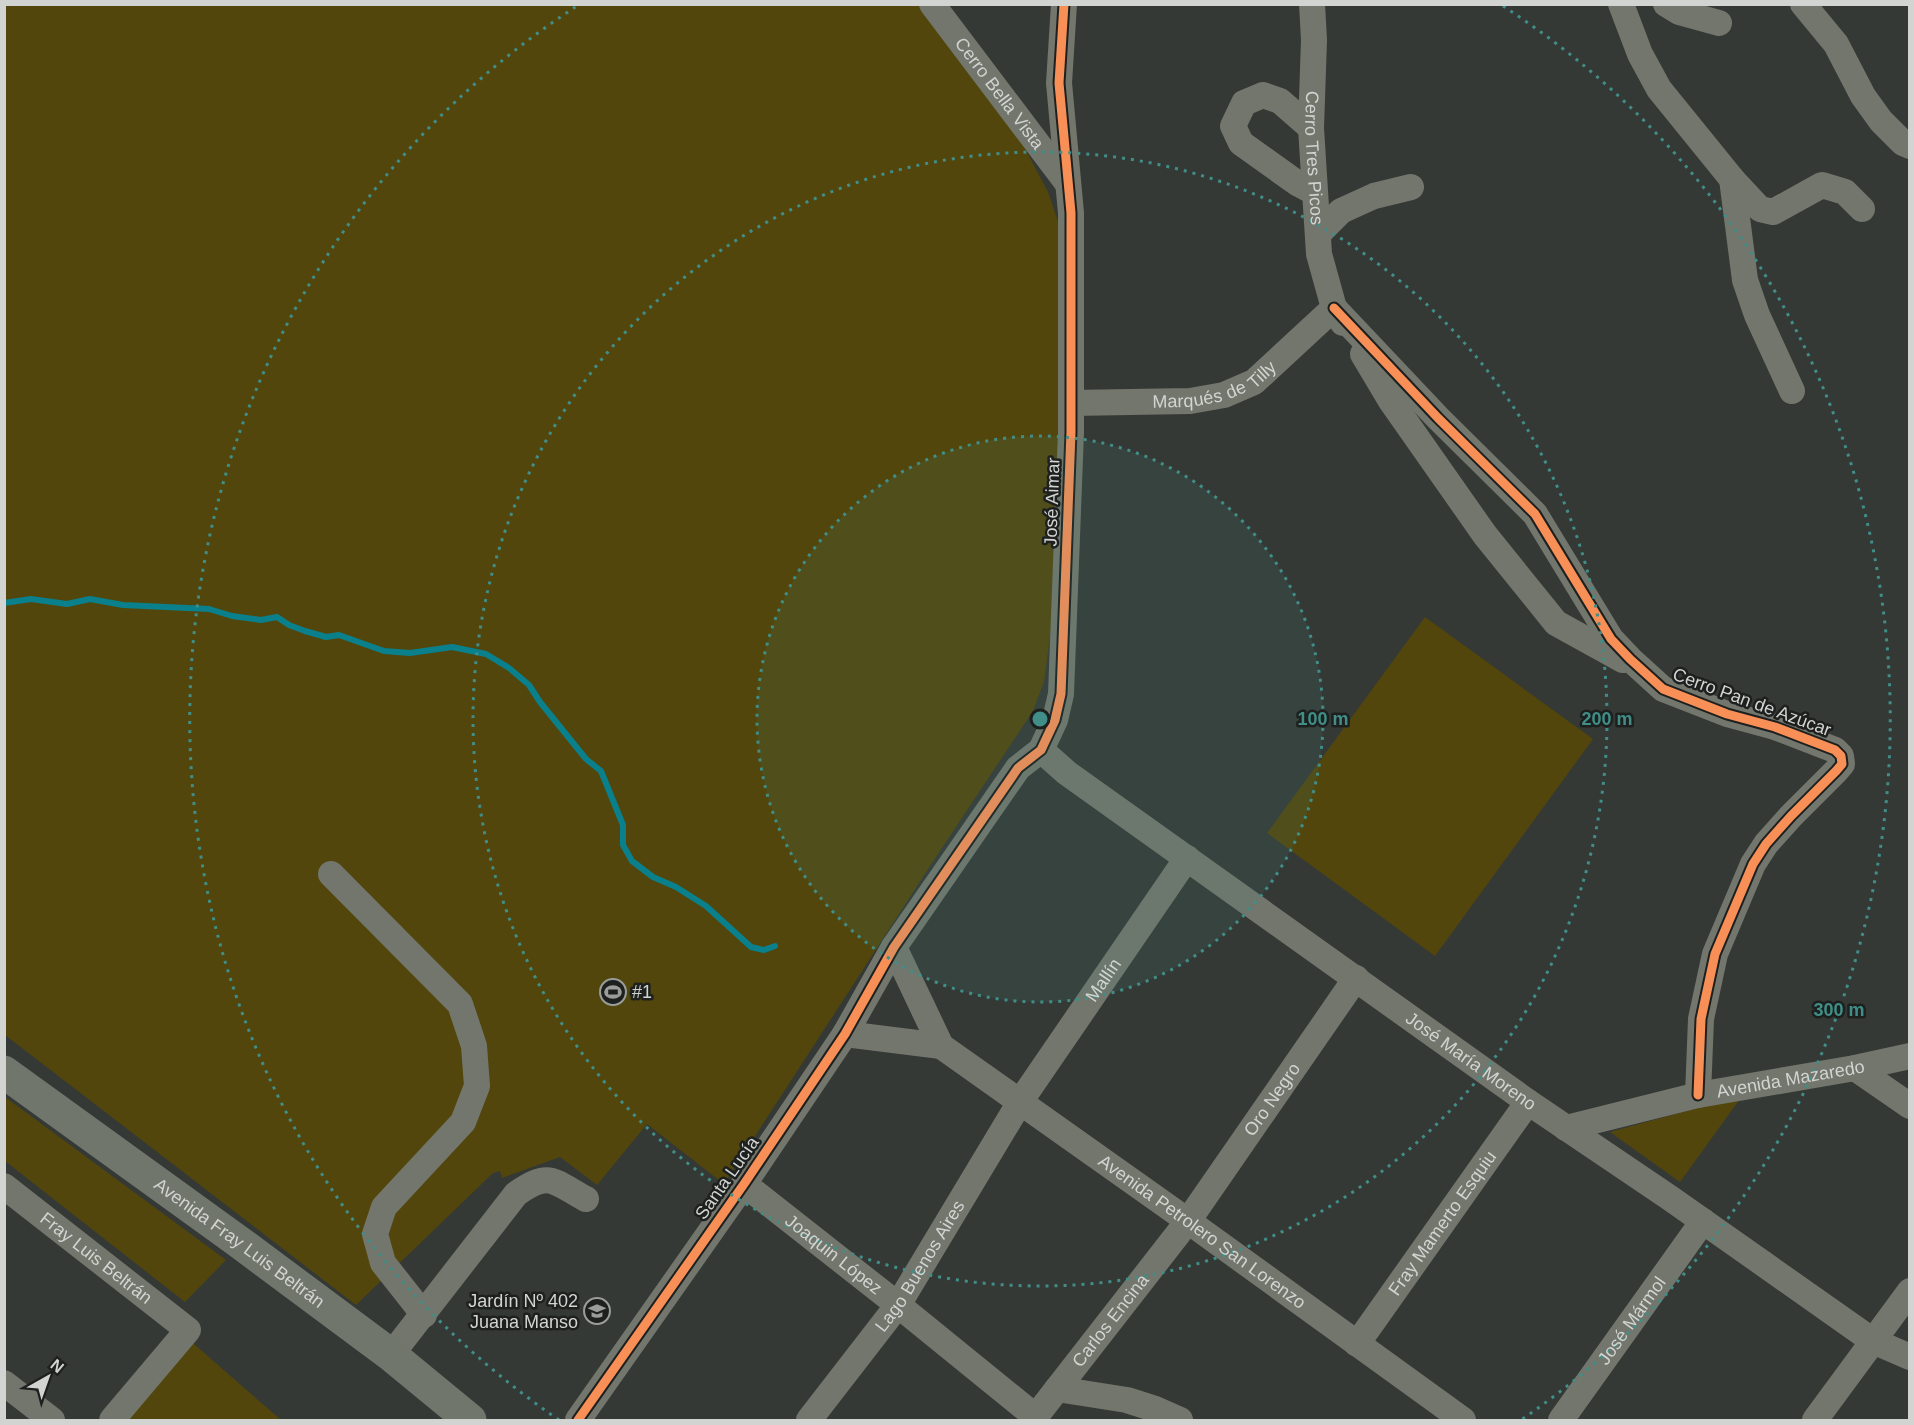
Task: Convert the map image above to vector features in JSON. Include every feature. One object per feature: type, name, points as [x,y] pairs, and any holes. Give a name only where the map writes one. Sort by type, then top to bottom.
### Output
[{"type":"main road","name":"Avenida Fray Luis Beltrán","points":[[4,1072],[391,1355],[470,1420]]},
{"type":"street","name":"Cerro Bella Vista","points":[[932,4],[1068,184]]},
{"type":"street","name":"José Aimar","points":[[894,947],[1018,768],[1041,750],[1055,720],[1061,694],[1071,403],[1071,213],[1059,83],[1064,4]]},
{"type":"street","name":"Cerro Tres Picos","points":[[1312,4],[1314,40],[1311,128],[1314,192],[1319,254],[1334,308]]},
{"type":"street","points":[[1621,4],[1640,54],[1659,89],[1760,209],[1773,212],[1822,185],[1845,192],[1862,209]]},
{"type":"street","points":[[1666,4],[1679,12],[1719,23]]},
{"type":"street","points":[[1803,4],[1836,44],[1863,96],[1881,121],[1903,143],[1910,146]]},
{"type":"street","points":[[1311,128],[1280,101],[1263,95],[1244,104],[1233,126],[1241,143],[1297,183],[1314,192]]},
{"type":"street","points":[[1732,178],[1745,280],[1756,315],[1792,391]]},
{"type":"street","points":[[1319,233],[1341,211],[1374,196],[1412,187]]},
{"type":"street","name":"Marqués de Tilly","points":[[1071,403],[1190,401],[1224,395],[1254,382],[1334,308]]},
{"type":"street","name":"Cerro Pan de Azúcar","points":[[1334,308],[1418,440],[1485,535],[1556,623],[1643,671]]},
{"type":"street","name":"Cerro Pan de Azúcar","points":[[1334,308],[1438,418],[1535,514],[1611,639],[1643,671],[1663,688],[1727,714],[1775,726],[1835,750],[1841,756],[1842,764],[1766,844],[1744,884],[1715,954],[1701,1018],[1698,1095]]},
{"type":"street","name":"José María Moreno","points":[[1041,750],[1067,773],[1528,1102],[1703,1221],[1873,1341],[1910,1357]]},
{"type":"street","name":"Mallín","points":[[1020,1102],[1187,858]]},
{"type":"street","points":[[331,874],[460,1004],[474,1046],[477,1086],[463,1122],[384,1207],[375,1234],[383,1263],[423,1315]]},
{"type":"street","name":"Santa Lucía","points":[[578,1420],[744,1184],[844,1034],[894,947]]},
{"type":"street","name":"Avenida Petrolero San Lorenzo","points":[[894,947],[941,1046]]},
{"type":"street","name":"Oro Negro","points":[[1188,1221],[1356,978]]},
{"type":"street","name":"Avenida Petrolero San Lorenzo","points":[[844,1034],[941,1046],[1463,1420]]},
{"type":"street","name":"Avenida Mazaredo","points":[[1566,1128],[1698,1095],[1855,1068],[1910,1056]]},
{"type":"street","points":[[1855,1068],[1910,1106]]},
{"type":"street","name":"Lago Buenos Aires","points":[[809,1420],[898,1305],[1020,1102]]},
{"type":"street","name":"Fray Mamerto Esquiu","points":[[1357,1344],[1528,1102]]},
{"type":"street","points":[[391,1355],[516,1194],[533,1181],[550,1179],[586,1199]]},
{"type":"street","name":"Joaquin López","points":[[744,1184],[898,1305],[1034,1418]]},
{"type":"street","name":"Fray Luis Beltrán","points":[[4,1186],[188,1330],[112,1420]]},
{"type":"street","name":"Carlos Encina","points":[[1034,1418],[1188,1221]]},
{"type":"street","name":"José Mármol","points":[[1561,1420],[1703,1221]]},
{"type":"street","points":[[1815,1420],[1910,1291]]},
{"type":"street","points":[[4,1383],[52,1420]]},
{"type":"street","points":[[1057,1389],[1128,1400],[1180,1420]]},
{"type":"shaded area","points":[[4,5],[922,5],[1020,139],[1048,192],[1059,224],[1059,486],[1052,622],[1044,682],[1033,711],[724,1184],[647,1124],[597,1185],[560,1157],[502,1178],[500,1171],[493,1173],[356,1305],[5,1035]]},
{"type":"shaded area","points":[[1425,617],[1593,739],[1435,956],[1267,833]]},
{"type":"shaded area","points":[[1742,1096],[1680,1182],[1610,1132]]},
{"type":"shaded area","points":[[5,1097],[226,1260],[185,1302],[5,1161]]},
{"type":"shaded area","points":[[186,1337],[281,1420],[129,1420],[128,1407]]},
{"type":"waterway","points":[[4,603],[31,599],[67,604],[90,599],[123,605],[209,609],[232,616],[261,620],[277,617],[305,631],[326,637],[339,635],[384,651],[410,653],[452,647],[486,654],[509,668],[529,685],[586,759],[601,771],[623,825],[623,845],[632,861],[653,877],[676,887],[706,906],[751,947],[764,950],[775,946]]},
{"type":"cycle path","points":[[578,1420],[744,1184],[845,1034],[894,947],[1018,768],[1041,750],[1055,720],[1061,694],[1071,432],[1071,213],[1059,83],[1064,4]]},
{"type":"cycle path","points":[[1334,308],[1438,418],[1535,514],[1611,639],[1663,689],[1727,714],[1775,727],[1835,750],[1841,756],[1842,764],[1766,844],[1753,864],[1715,954],[1701,1019],[1698,1095]]},
{"type":"place","name":"#1","points":[[613,992]]},
{"type":"place","name":"Jardín Nº 402 Juana Manso","points":[[597,1311]]}]
